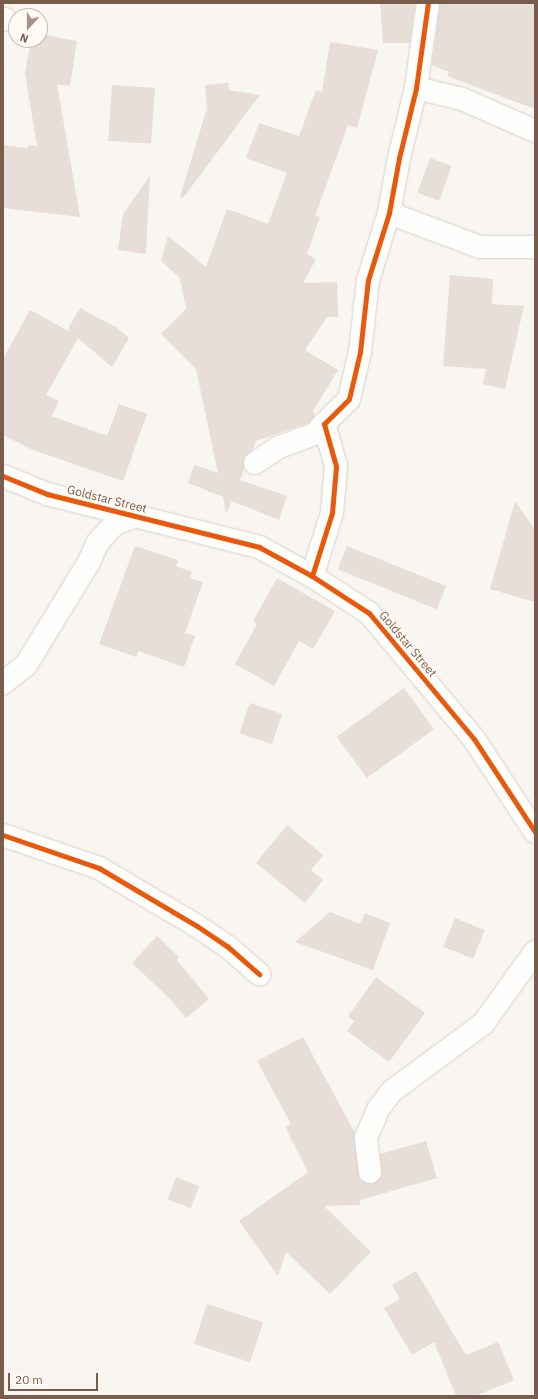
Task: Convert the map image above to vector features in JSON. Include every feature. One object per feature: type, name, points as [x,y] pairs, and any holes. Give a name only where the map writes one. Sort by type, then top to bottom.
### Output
[{"type":"street","points":[[255,463],[279,447],[315,434],[349,399],[360,352],[368,280],[389,213],[399,158],[416,88],[428,3]]},
{"type":"street","points":[[416,88],[462,99],[535,131]]},
{"type":"street","points":[[389,213],[480,247],[535,246]]},
{"type":"street","points":[[312,576],[332,513],[336,466],[324,424]]},
{"type":"street","name":"Goldstar Street","points":[[3,476],[47,494],[135,517],[203,531],[259,547],[312,576],[374,619],[474,739],[535,832]]},
{"type":"street","points":[[3,683],[26,665],[89,562],[98,542],[116,523],[135,517]]},
{"type":"street","points":[[3,835],[99,868],[197,926],[227,946],[260,974]]},
{"type":"street","points":[[370,1172],[366,1138],[379,1108],[392,1091],[483,1024],[535,952]]},
{"type":"building","points":[[380,3],[415,3],[410,43],[383,43]]},
{"type":"building","points":[[440,3],[535,3],[535,109],[447,76],[449,72],[432,65]]},
{"type":"building","points":[[48,36],[77,41],[70,86],[57,84],[80,217],[3,208],[3,145],[28,148],[28,145],[37,146],[25,73],[30,48],[48,48]]},
{"type":"building","points":[[330,42],[378,50],[357,128],[348,125],[315,216],[320,217],[307,254],[316,259],[303,283],[337,282],[338,317],[327,317],[305,350],[338,370],[313,411],[315,416],[308,423],[256,441],[252,450],[244,458],[244,469],[240,480],[287,496],[279,520],[232,501],[226,514],[223,497],[188,483],[194,465],[218,473],[196,369],[161,334],[186,309],[180,278],[161,261],[168,236],[206,267],[227,209],[268,224],[287,173],[246,158],[259,123],[299,136],[316,90],[322,92]]},
{"type":"building","points":[[228,83],[229,90],[260,95],[183,198],[180,197],[207,108],[205,85]]},
{"type":"building","points":[[112,85],[155,88],[151,144],[108,141]]},
{"type":"building","points":[[430,158],[452,166],[439,201],[417,193]]},
{"type":"building","points":[[150,176],[146,254],[118,250],[123,214]]},
{"type":"building","points":[[450,275],[493,279],[492,304],[524,306],[505,389],[483,384],[486,369],[443,366]]},
{"type":"building","points":[[80,308],[117,328],[129,338],[112,367],[78,338],[46,395],[59,401],[52,416],[107,436],[119,404],[147,414],[123,481],[33,450],[3,435],[3,359],[30,310],[72,333],[68,329]]},
{"type":"building","points":[[515,501],[535,530],[535,602],[490,589]]},
{"type":"building","points":[[135,546],[178,560],[176,566],[192,572],[190,578],[203,582],[185,633],[195,636],[184,667],[138,651],[136,657],[99,644]]},
{"type":"building","points":[[347,546],[446,586],[437,609],[338,569]]},
{"type":"building","points":[[277,578],[335,611],[313,649],[299,641],[274,686],[235,664],[257,624],[253,621]]},
{"type":"building","points":[[404,688],[434,729],[367,778],[337,737]]},
{"type":"building","points":[[250,703],[282,714],[272,744],[240,733]]},
{"type":"building","points":[[287,825],[323,855],[311,870],[323,880],[305,903],[256,863]]},
{"type":"building","points":[[330,912],[360,924],[365,913],[390,923],[373,970],[295,942]]},
{"type":"building","points":[[455,918],[485,930],[473,959],[443,947]]},
{"type":"building","points":[[157,936],[179,957],[177,960],[209,999],[186,1018],[169,998],[132,963]]},
{"type":"building","points":[[376,977],[425,1013],[389,1062],[347,1031],[354,1021],[348,1016]]},
{"type":"building","points":[[303,1037],[355,1133],[360,1180],[372,1184],[381,1177],[380,1154],[426,1141],[437,1178],[360,1200],[360,1205],[324,1206],[371,1252],[330,1294],[286,1252],[278,1276],[239,1221],[308,1172],[285,1127],[291,1124],[257,1061]]},
{"type":"building","points":[[176,1177],[199,1186],[191,1208],[167,1199]]},
{"type":"building","points":[[416,1271],[466,1355],[498,1342],[514,1380],[475,1396],[456,1396],[434,1342],[412,1355],[384,1308],[400,1299],[392,1285]]},
{"type":"building","points":[[207,1304],[263,1322],[250,1362],[194,1344]]},
{"type":"cycle path","points":[[312,576],[332,513],[336,466],[324,424],[349,399],[360,352],[368,280],[389,213],[399,158],[416,88],[428,3]]},
{"type":"cycle path","points":[[3,476],[47,494],[259,547],[312,576],[369,613],[474,739],[535,832]]},
{"type":"cycle path","points":[[3,835],[99,868],[197,926],[227,946],[259,974]]}]
